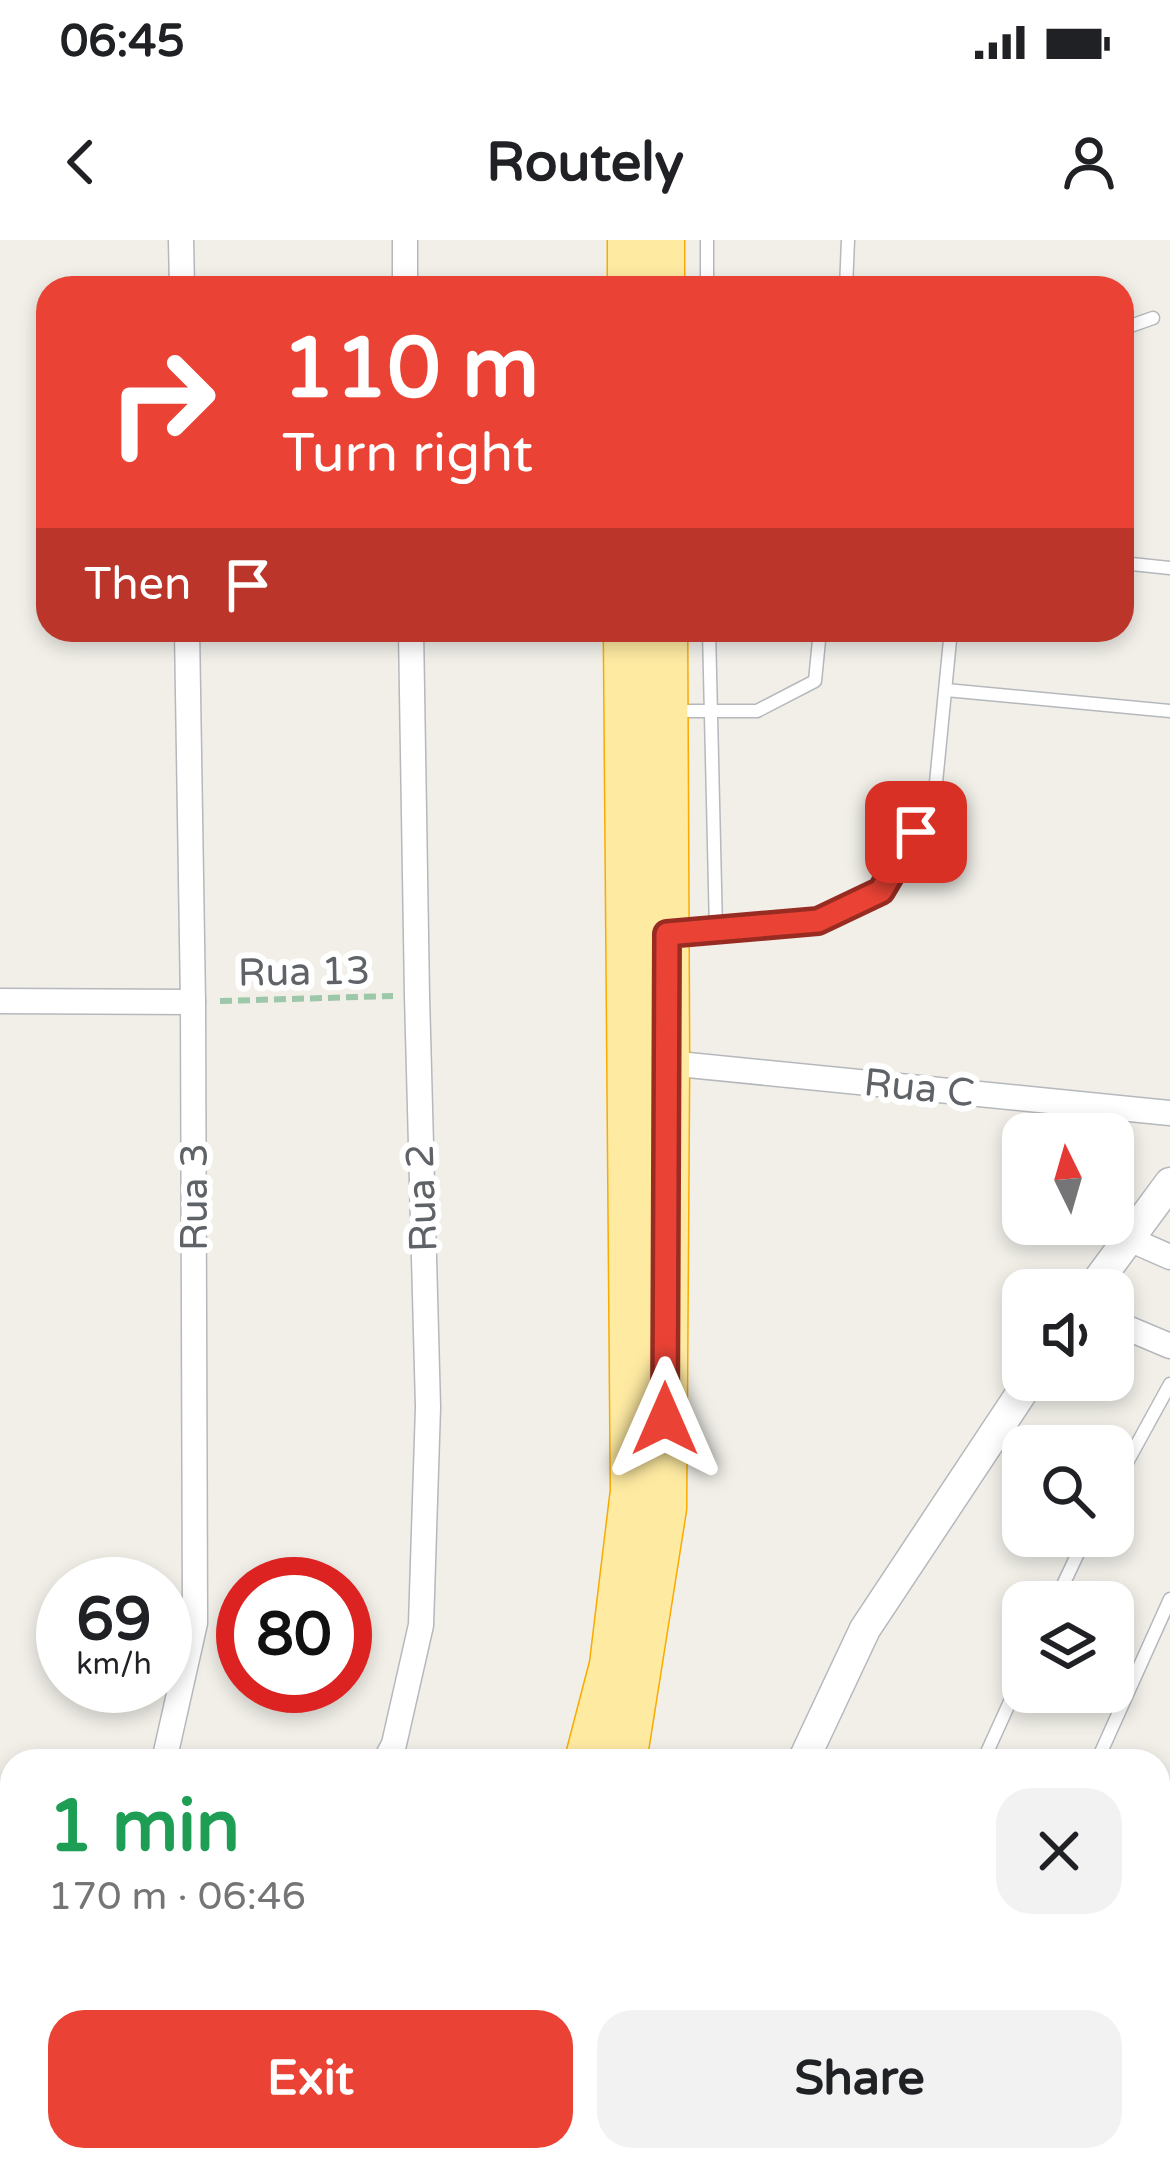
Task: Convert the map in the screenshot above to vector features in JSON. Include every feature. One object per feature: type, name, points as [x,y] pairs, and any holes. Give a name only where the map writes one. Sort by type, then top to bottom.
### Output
[{"type":"highway","points":[[628,276],[629,240]]},
{"type":"highway","points":[[663,240],[664,276]]},
{"type":"highway","points":[[589,1749],[611,1666],[632,1491],[625,642]]},
{"type":"highway","points":[[627,1749],[665,1508],[665,642]]},
{"type":"street","points":[[181,240],[182,276]]},
{"type":"street","points":[[404,240],[405,276]]},
{"type":"street","name":"Rua 3","points":[[167,1749],[195,1622],[187,642]]},
{"type":"street","name":"Rua 2","points":[[392,1749],[421,1625],[428,1407],[411,642]]},
{"type":"street","points":[[0,1001],[193,1002]]},
{"type":"street","name":"Rua C","points":[[668,1064],[1170,1114]]},
{"type":"street","points":[[1134,1232],[1170,1183]]},
{"type":"street","points":[[1134,1241],[1170,1257]]},
{"type":"street","points":[[1134,1331],[1170,1346]]},
{"type":"street","points":[[809,1749],[865,1629],[1016,1401]]},
{"type":"lane","points":[[707,240],[707,276]]},
{"type":"lane","points":[[846,276],[848,240]]},
{"type":"lane","points":[[1134,325],[1154,319]]},
{"type":"lane","points":[[1134,564],[1170,568]]},
{"type":"lane","points":[[709,642],[716,930]]},
{"type":"lane","points":[[666,711],[757,711],[814,682],[819,642]]},
{"type":"lane","points":[[667,934],[818,921],[881,891],[934,802],[950,642]]},
{"type":"lane","points":[[946,690],[1170,711]]},
{"type":"lane","points":[[1134,1450],[1170,1384]]},
{"type":"lane","points":[[1102,1749],[1170,1599]]},
{"type":"lane","points":[[988,1749],[1005,1713]]},
{"type":"path","name":"Rua 13","points":[[193,1002],[417,996]]},
{"type":"route","points":[[665,1419],[667,934],[818,921],[881,891],[916,832]]}]
